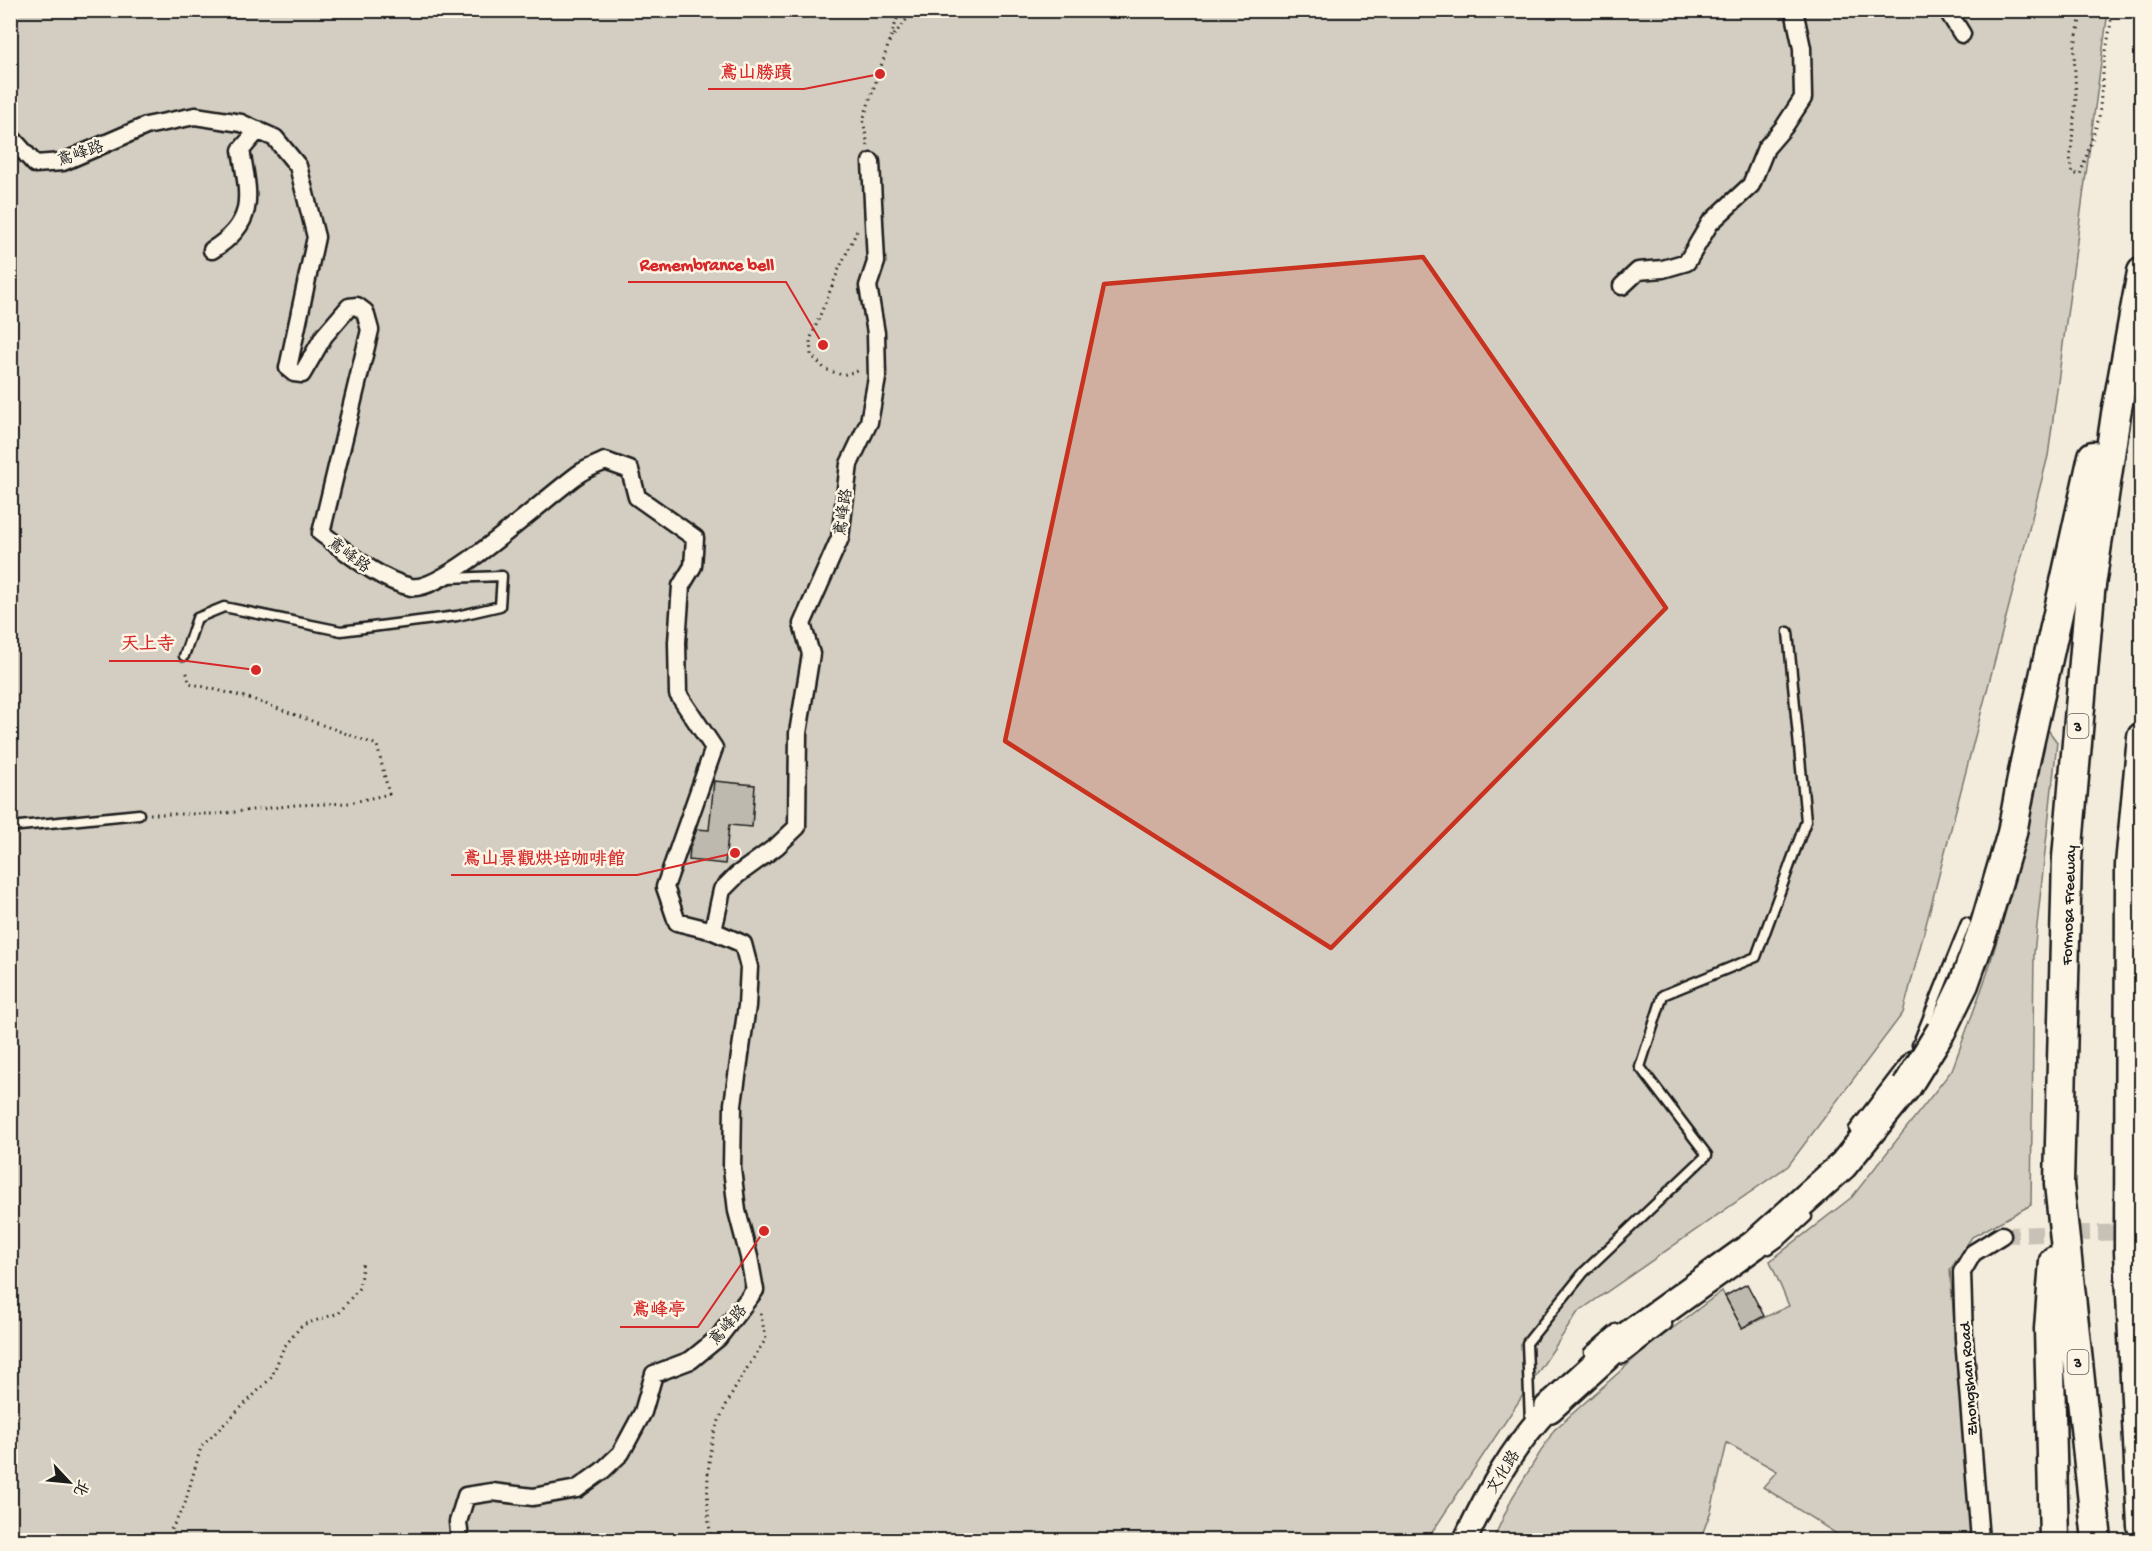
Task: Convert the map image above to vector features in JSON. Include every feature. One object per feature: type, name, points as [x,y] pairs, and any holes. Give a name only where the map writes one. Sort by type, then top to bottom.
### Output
[{"type":"highway","points":[[1540,1414],[1629,1335],[1754,1245],[1843,1165],[1907,1086],[1930,1038],[1964,984],[2012,832],[2079,513],[2142,259]]},
{"type":"highway","name":"Formosa Freeway","points":[[2097,1540],[2059,1184],[2067,858],[2090,592],[2116,414],[2142,272]]},
{"type":"highway","points":[[2142,738],[2130,865],[2129,1252],[2142,1526]]},
{"type":"highway","points":[[2054,1540],[2049,1329],[2059,1184]]},
{"type":"highway","points":[[2129,1252],[2142,1347]]},
{"type":"street","points":[[1622,285],[1638,271],[1663,269],[1687,262],[1710,223],[1750,185],[1766,148],[1784,127],[1803,98],[1802,48],[1794,10]]},
{"type":"street","points":[[1947,10],[1962,34]]},
{"type":"street","name":"鳶峰路","points":[[10,136],[35,164],[63,162],[146,126],[195,116],[241,123],[275,138],[298,166],[316,237],[288,368],[294,373],[302,374],[324,336],[349,307],[357,306],[365,312],[370,330],[321,533],[372,571],[413,587],[442,579],[466,563],[582,471],[606,461],[630,470],[637,497],[695,538],[693,566],[681,586],[677,642],[678,694],[714,748],[665,887],[677,922],[713,931],[743,944],[749,968],[747,1006],[733,1104],[732,1168],[737,1211],[750,1257],[755,1290],[718,1338],[692,1360],[654,1374],[643,1412],[621,1453],[602,1471],[577,1488],[533,1497],[492,1492],[466,1496],[458,1522],[460,1540]]},
{"type":"street","points":[[212,250],[231,238],[247,211],[247,186],[241,150],[258,130]]},
{"type":"street","name":"鳶峰路","points":[[713,931],[722,890],[737,875],[777,846],[797,827],[798,733],[811,654],[802,624],[840,538],[849,464],[869,422],[877,378],[876,341],[868,286],[876,262],[871,162]]},
{"type":"street","name":"Zhongshan Road","points":[[1980,1540],[1964,1338],[1962,1272],[1973,1253],[2002,1235]]},
{"type":"street","name":"文化路","points":[[1465,1540],[1507,1459],[1540,1414]]},
{"type":"lane","points":[[184,656],[197,618],[224,607],[340,631],[457,616],[500,606],[502,576],[442,579]]},
{"type":"lane","points":[[1583,1390],[1560,1409],[1540,1414],[1527,1343],[1584,1272],[1707,1155],[1640,1067],[1663,995],[1756,957],[1806,821],[1788,632]]},
{"type":"lane","points":[[10,826],[140,814]]},
{"type":"lane","points":[[1851,1133],[1930,1038],[1966,923]]},
{"type":"lane","points":[[1765,1252],[1783,1239],[1817,1207]]},
{"type":"lane","points":[[1618,1363],[1674,1320]]},
{"type":"lane","points":[[1584,1358],[1605,1337],[1625,1323]]},
{"type":"path","points":[[871,162],[863,120],[900,10]]},
{"type":"path","points":[[892,36],[914,10]]},
{"type":"path","points":[[2082,10],[2074,50],[2076,98],[2070,163],[2072,173],[2080,175],[2099,118],[2104,63],[2114,10]]},
{"type":"path","points":[[873,202],[853,238],[810,340],[811,355],[825,369],[842,375],[857,371],[876,341]]},
{"type":"path","points":[[140,814],[217,814],[296,805],[349,803],[389,794],[377,745],[252,699],[189,683],[184,656]]},
{"type":"path","points":[[165,1540],[184,1507],[201,1447],[271,1378],[284,1347],[302,1325],[339,1313],[359,1288],[363,1262]]},
{"type":"path","points":[[712,1540],[708,1529],[707,1475],[716,1427],[744,1372],[766,1339],[755,1290]]},
{"type":"highlighted area","points":[[1423,257],[1666,608],[1331,948],[1005,741],[1104,284]]},
{"type":"shaded area","points":[[11,11],[2108,11],[2048,456],[1903,1013],[1788,1166],[1578,1312],[1427,1540],[11,1540]]},
{"type":"shaded area","points":[[2043,723],[2057,742],[2034,953],[2031,1205],[1972,1237],[1950,1270],[1971,1535],[1951,1540],[1884,1540],[1884,1538],[1846,1540],[1763,1487],[1777,1471],[1727,1443],[1711,1511],[1700,1540],[1493,1540],[1512,1498],[1554,1430],[1644,1350],[1722,1291],[1742,1328],[1789,1306],[1770,1261],[1852,1197],[1952,1070],[1987,974],[2016,876]]},
{"type":"building","points":[[714,781],[755,785],[752,827],[729,825],[725,864],[689,860],[690,847],[697,829],[709,830]]},
{"type":"building","points":[[1747,1284],[1764,1316],[1742,1328],[1725,1296]]},
{"type":"tunnel","points":[[2002,1235],[2138,1232]]},
{"type":"place","name":"鳶山勝蹟","points":[[880,74]]},
{"type":"place","name":"Remembrance bell","points":[[823,345]]},
{"type":"place","name":"天上寺","points":[[256,670]]},
{"type":"place","name":"鳶山景觀烘培咖啡館","points":[[735,853]]},
{"type":"place","name":"鳶峰亭","points":[[764,1231]]}]
